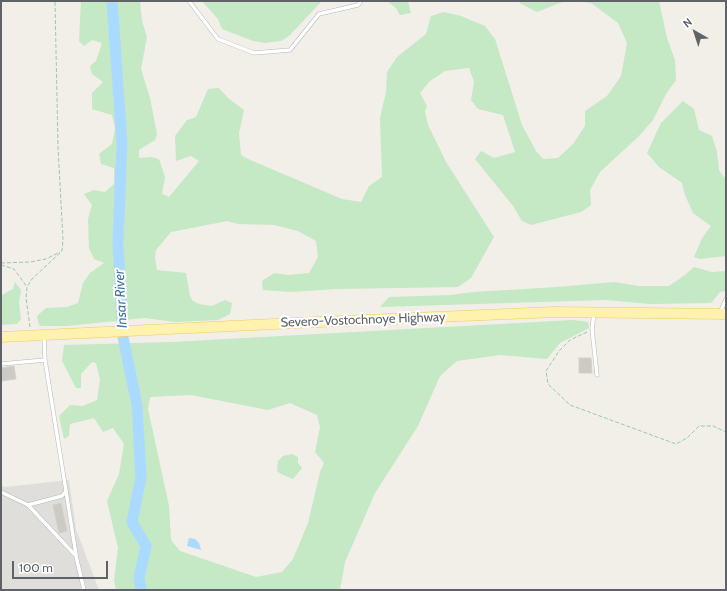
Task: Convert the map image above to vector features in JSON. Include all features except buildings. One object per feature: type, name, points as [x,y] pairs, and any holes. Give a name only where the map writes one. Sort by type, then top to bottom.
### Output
[{"type":"main road","name":"Severo-Vostochnoye Highway","points":[[1,337],[555,312],[723,314]]},
{"type":"lane","points":[[189,1],[218,39],[254,54],[290,50],[319,14],[358,5],[361,1]]},
{"type":"lane","points":[[723,314],[726,299]]},
{"type":"lane","points":[[594,313],[592,329],[597,375]]},
{"type":"lane","points":[[44,335],[45,360],[76,556],[84,590]]},
{"type":"lane","points":[[1,364],[45,360]]},
{"type":"lane","points":[[28,504],[62,496],[66,491]]},
{"type":"lane","points":[[1,492],[28,504],[76,556]]},
{"type":"path","points":[[30,336],[26,298],[27,287],[32,279],[62,251],[63,215],[58,147],[55,1]]},
{"type":"path","points":[[1,264],[30,262],[46,259],[62,251]]},
{"type":"path","points":[[1,264],[14,269],[27,287]]},
{"type":"path","points":[[592,329],[570,340],[559,351],[546,371],[548,384],[570,405],[676,444],[687,438],[698,426],[713,426],[726,432]]},
{"type":"shaded area","points":[[69,480],[76,529],[99,590],[1,590],[1,486],[5,487]]},
{"type":"green space","points":[[81,1],[140,1],[142,21],[147,37],[141,69],[150,98],[157,134],[155,140],[139,150],[139,158],[151,157],[159,159],[165,177],[162,194],[169,197],[199,161],[191,156],[176,161],[175,136],[187,120],[196,117],[208,89],[219,88],[228,98],[244,110],[239,133],[241,155],[342,199],[361,202],[369,186],[382,177],[380,118],[386,92],[387,72],[397,57],[426,34],[431,16],[444,12],[461,16],[485,26],[495,39],[522,125],[536,151],[543,159],[558,158],[573,144],[585,126],[585,111],[607,96],[621,76],[627,43],[618,23],[591,3],[576,1],[659,1],[667,38],[675,60],[676,80],[666,94],[653,120],[638,137],[600,172],[590,190],[591,205],[581,212],[531,225],[522,221],[513,206],[475,159],[481,151],[494,158],[515,152],[503,115],[478,109],[471,100],[474,82],[469,68],[445,71],[430,81],[420,93],[427,106],[425,111],[428,125],[446,162],[494,237],[471,278],[458,287],[337,289],[290,292],[263,290],[262,281],[274,273],[288,275],[309,273],[318,257],[316,241],[298,231],[274,225],[238,224],[227,221],[171,232],[156,250],[155,258],[157,270],[186,273],[190,296],[193,301],[199,304],[212,306],[225,300],[232,303],[230,314],[218,320],[175,322],[145,318],[67,326],[42,326],[39,325],[37,316],[46,308],[67,307],[78,303],[83,283],[90,273],[104,263],[94,259],[89,248],[88,219],[92,205],[84,194],[94,190],[105,192],[114,184],[114,168],[101,164],[99,154],[112,144],[115,129],[112,115],[92,109],[92,93],[103,82],[92,74],[90,66],[96,61],[102,43],[92,40],[84,46],[79,41]]},
{"type":"green space","points":[[202,1],[356,1],[321,2],[289,36],[281,41],[265,43],[253,41],[222,29],[218,19]]},
{"type":"green space","points":[[387,1],[408,1],[411,13],[400,15],[396,8]]},
{"type":"green space","points":[[518,1],[565,1],[537,12]]},
{"type":"green space","points":[[683,101],[694,109],[699,130],[712,136],[717,152],[719,170],[726,180],[726,256],[700,259],[694,257],[702,238],[711,226],[693,213],[685,195],[682,183],[659,167],[647,153],[661,123]]},
{"type":"green space","points":[[694,267],[712,272],[726,271],[726,291],[720,292],[711,303],[650,304],[606,300],[380,307],[389,297],[450,295],[614,282],[639,286],[669,286]]},
{"type":"green space","points":[[15,282],[21,290],[19,303],[21,319],[17,324],[1,325],[1,297],[13,289]]},
{"type":"green space","points":[[573,320],[588,322],[589,328],[560,343],[547,359],[500,355],[457,361],[440,376],[418,426],[375,493],[345,562],[340,590],[116,590],[114,580],[118,548],[107,501],[119,474],[124,444],[113,428],[103,432],[94,418],[70,424],[69,436],[64,439],[59,416],[70,405],[83,406],[97,400],[100,380],[96,363],[92,362],[81,374],[81,388],[76,388],[62,361],[64,345],[172,342]],"holes":[[[191,395],[268,410],[290,403],[317,415],[320,427],[315,452],[324,463],[320,472],[308,523],[293,559],[282,572],[256,577],[180,551],[171,540],[169,506],[148,409],[150,397]]]},
{"type":"green space","points":[[292,454],[298,457],[298,463],[302,468],[293,479],[277,471],[278,461],[283,456]]},
{"type":"water","points":[[189,538],[195,539],[199,543],[201,550],[187,546]]},
{"type":"waterway","name":"Insar River","points":[[112,1],[122,143],[118,243],[123,337],[137,405],[141,477],[132,522],[146,546],[139,578],[141,590]]}]
